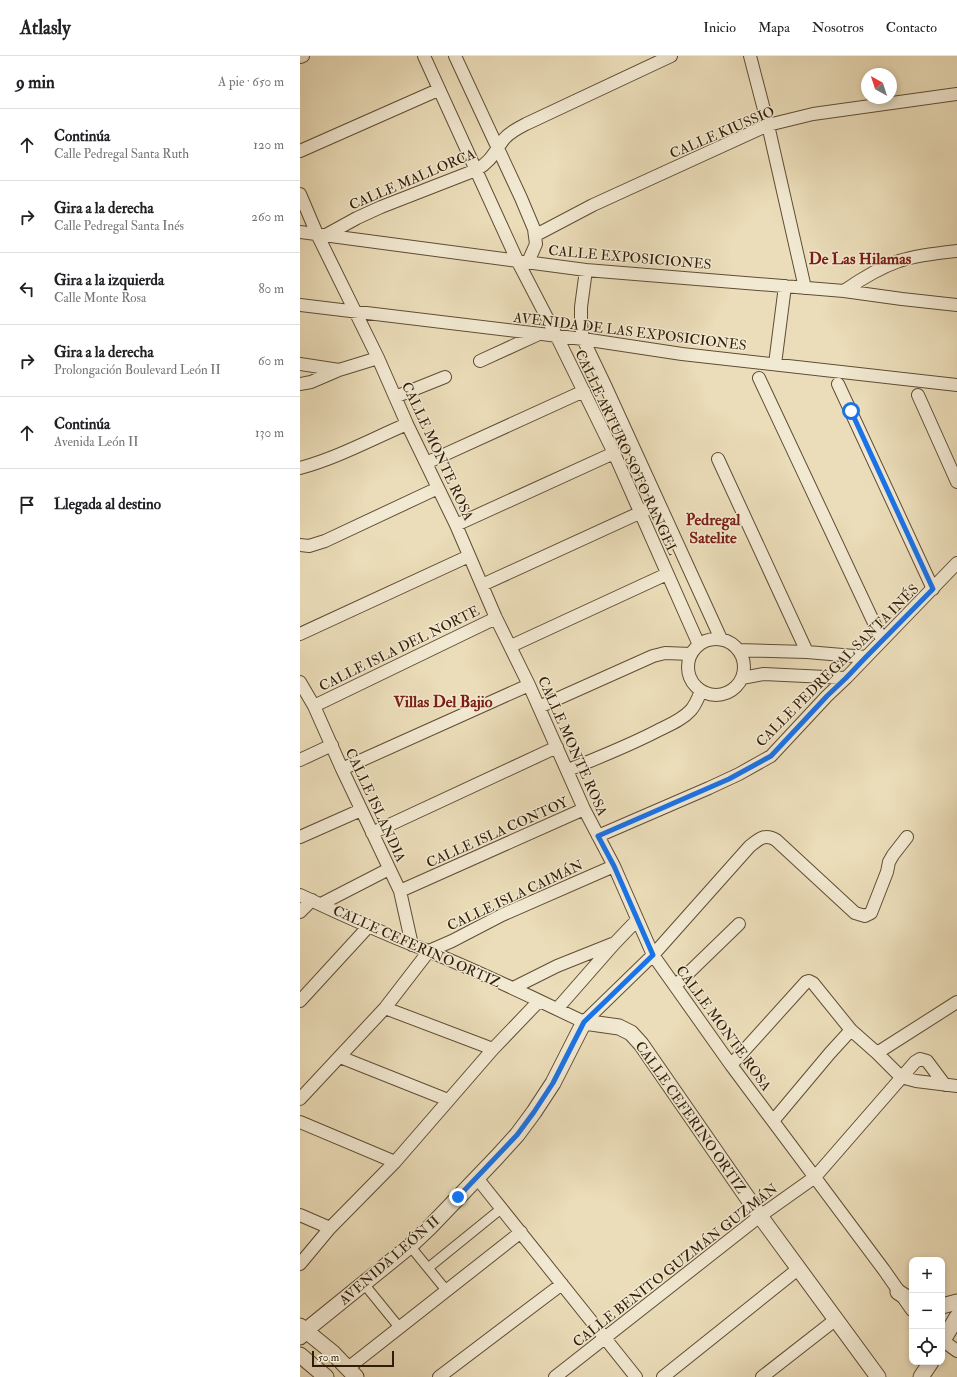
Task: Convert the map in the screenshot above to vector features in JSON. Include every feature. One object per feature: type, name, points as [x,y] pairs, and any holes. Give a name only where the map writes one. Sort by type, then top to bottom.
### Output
[{"type":"street","points":[[455,56],[524,205],[536,235],[536,244],[522,261]]},
{"type":"street","name":"CALLE MALLORCA","points":[[321,234],[375,210],[484,166],[491,160],[505,138],[513,131],[671,56]]},
{"type":"street","points":[[750,56],[768,125],[805,288]]},
{"type":"street","name":"CALLE ARTURO SOTO RANGEL","points":[[428,58],[438,90],[614,453],[667,574],[695,649]]},
{"type":"street","points":[[300,150],[438,90]]},
{"type":"street","name":"CALLE KIUSSIO","points":[[536,235],[593,205],[768,125],[813,114],[957,94]]},
{"type":"street","name":"CALLE MONTE ROSA","points":[[300,194],[321,234],[407,424],[456,525],[496,618],[529,685],[584,809],[614,866],[653,955],[909,1306]]},
{"type":"street","name":"CALLE EXPOSICIONES","points":[[300,232],[586,270],[844,291],[957,305]]},
{"type":"street","points":[[844,291],[861,279],[899,261],[957,251]]},
{"type":"street","name":"CALLE ARTURO SOTO RANGEL","points":[[586,270],[580,307],[583,339],[721,639]]},
{"type":"street","points":[[775,364],[785,286]]},
{"type":"street","name":"AVENIDA DE LAS EXPOSICIONES","points":[[300,305],[583,339],[682,354],[957,385]]},
{"type":"street","points":[[480,361],[539,334]]},
{"type":"street","points":[[300,384],[311,382],[339,370],[378,358]]},
{"type":"street","points":[[300,364],[339,370]]},
{"type":"street","points":[[395,397],[445,377]]},
{"type":"street","points":[[759,378],[882,640]]},
{"type":"street","points":[[838,384],[933,589]]},
{"type":"street","points":[[426,463],[584,391]]},
{"type":"street","points":[[918,395],[957,482]]},
{"type":"street","points":[[300,468],[334,456],[407,424]]},
{"type":"street","points":[[456,525],[614,453]]},
{"type":"street","points":[[718,459],[807,652]]},
{"type":"street","points":[[300,545],[309,546],[325,542],[438,488]]},
{"type":"street","points":[[482,585],[659,504]]},
{"type":"street","points":[[301,632],[469,556]]},
{"type":"street","name":"CALLE PEDREGAL SANTA INÉS","points":[[598,836],[721,783],[771,756],[827,696],[957,563]]},
{"type":"street","points":[[511,646],[667,574]]},
{"type":"street","name":"CALLE ISLA DEL NORTE","points":[[314,706],[496,618]]},
{"type":"street","points":[[709,639],[721,639],[731,643],[739,650],[743,658],[744,668],[742,678],[737,686],[729,692],[720,695],[710,695],[694,686],[688,670],[688,662],[695,649],[709,639]]},
{"type":"street","points":[[539,707],[653,656],[695,649]]},
{"type":"street","points":[[739,650],[807,652],[866,657]]},
{"type":"street","points":[[742,678],[764,674],[846,678]]},
{"type":"street","name":"CALLE ISLANDIA","points":[[300,682],[314,706],[361,810],[400,891],[412,945]]},
{"type":"street","points":[[342,769],[529,685]]},
{"type":"street","points":[[568,770],[644,738],[682,717],[691,710],[701,691]]},
{"type":"street","points":[[300,760],[332,745]]},
{"type":"street","points":[[372,833],[557,747]]},
{"type":"street","name":"CALLE ISLA CONTOY","points":[[400,891],[584,809]]},
{"type":"street","points":[[300,837],[361,810]]},
{"type":"street","points":[[584,1022],[653,955],[750,846],[758,839],[764,836],[771,837],[783,846],[856,913],[865,916],[872,912],[887,872],[889,862],[907,837]]},
{"type":"street","name":"CALLE ISLA CAIMÁN","points":[[428,951],[452,941],[502,915],[614,866]]},
{"type":"street","points":[[300,912],[317,902],[389,869]]},
{"type":"street","name":"CALLE CEFERINO ORTIZ","points":[[300,895],[368,927],[513,988],[584,1022],[619,1026],[631,1033],[653,1061],[760,1216],[874,1376]]},
{"type":"street","points":[[557,1009],[637,920]]},
{"type":"street","points":[[675,986],[739,924]]},
{"type":"street","points":[[300,1001],[368,927]]},
{"type":"street","points":[[513,988],[557,966],[614,944]]},
{"type":"street","points":[[300,1099],[385,1008],[428,951]]},
{"type":"street","points":[[731,1064],[806,982],[809,981],[813,983],[851,1030],[901,1077],[916,1081],[951,1086]]},
{"type":"street","points":[[300,1264],[330,1228],[396,1162],[492,1049],[539,1001]]},
{"type":"street","points":[[877,1053],[957,1002]]},
{"type":"street","points":[[385,1008],[492,1049]]},
{"type":"street","name":"AVENIDA LEÓN II","points":[[302,1331],[364,1284],[410,1246],[430,1227],[517,1135],[553,1083],[584,1022]]},
{"type":"street","points":[[773,1121],[851,1030]]},
{"type":"street","points":[[340,1057],[448,1100]]},
{"type":"street","name":"CALLE BENITO GUZMÁN GUZMÁN","points":[[555,1377],[760,1216],[815,1177],[915,1062],[920,1059],[927,1061],[951,1086]]},
{"type":"street","points":[[300,1122],[396,1162]]},
{"type":"street","points":[[477,1178],[636,1377]]},
{"type":"street","points":[[428,1268],[502,1208]]},
{"type":"street","points":[[300,1215],[330,1228]]},
{"type":"street","points":[[302,1331],[319,1341],[352,1372],[400,1327],[521,1232]]},
{"type":"street","points":[[410,1246],[446,1290]]},
{"type":"street","points":[[663,1377],[798,1269]]},
{"type":"street","points":[[364,1284],[400,1327]]},
{"type":"street","points":[[439,1377],[562,1284]]},
{"type":"street","points":[[898,1292],[909,1299]]},
{"type":"street","points":[[945,1305],[957,1302]]},
{"type":"street","points":[[945,1336],[957,1317]]},
{"type":"street","points":[[762,1377],[835,1320]]},
{"type":"street","points":[[945,1343],[957,1350]]},
{"type":"street","points":[[301,1359],[326,1377]]},
{"type":"district","name":"De Las Hilamas","points":[[860,258]]},
{"type":"district","name":"Pedregal Satelite","points":[[713,528]]},
{"type":"district","name":"Villas Del Bajio","points":[[443,701]]},
{"type":"route","points":[[458,1197],[517,1135],[534,1112],[553,1083],[584,1022],[653,955],[614,866],[598,836],[740,774],[771,756],[784,744],[827,696],[933,589],[851,411]]}]
